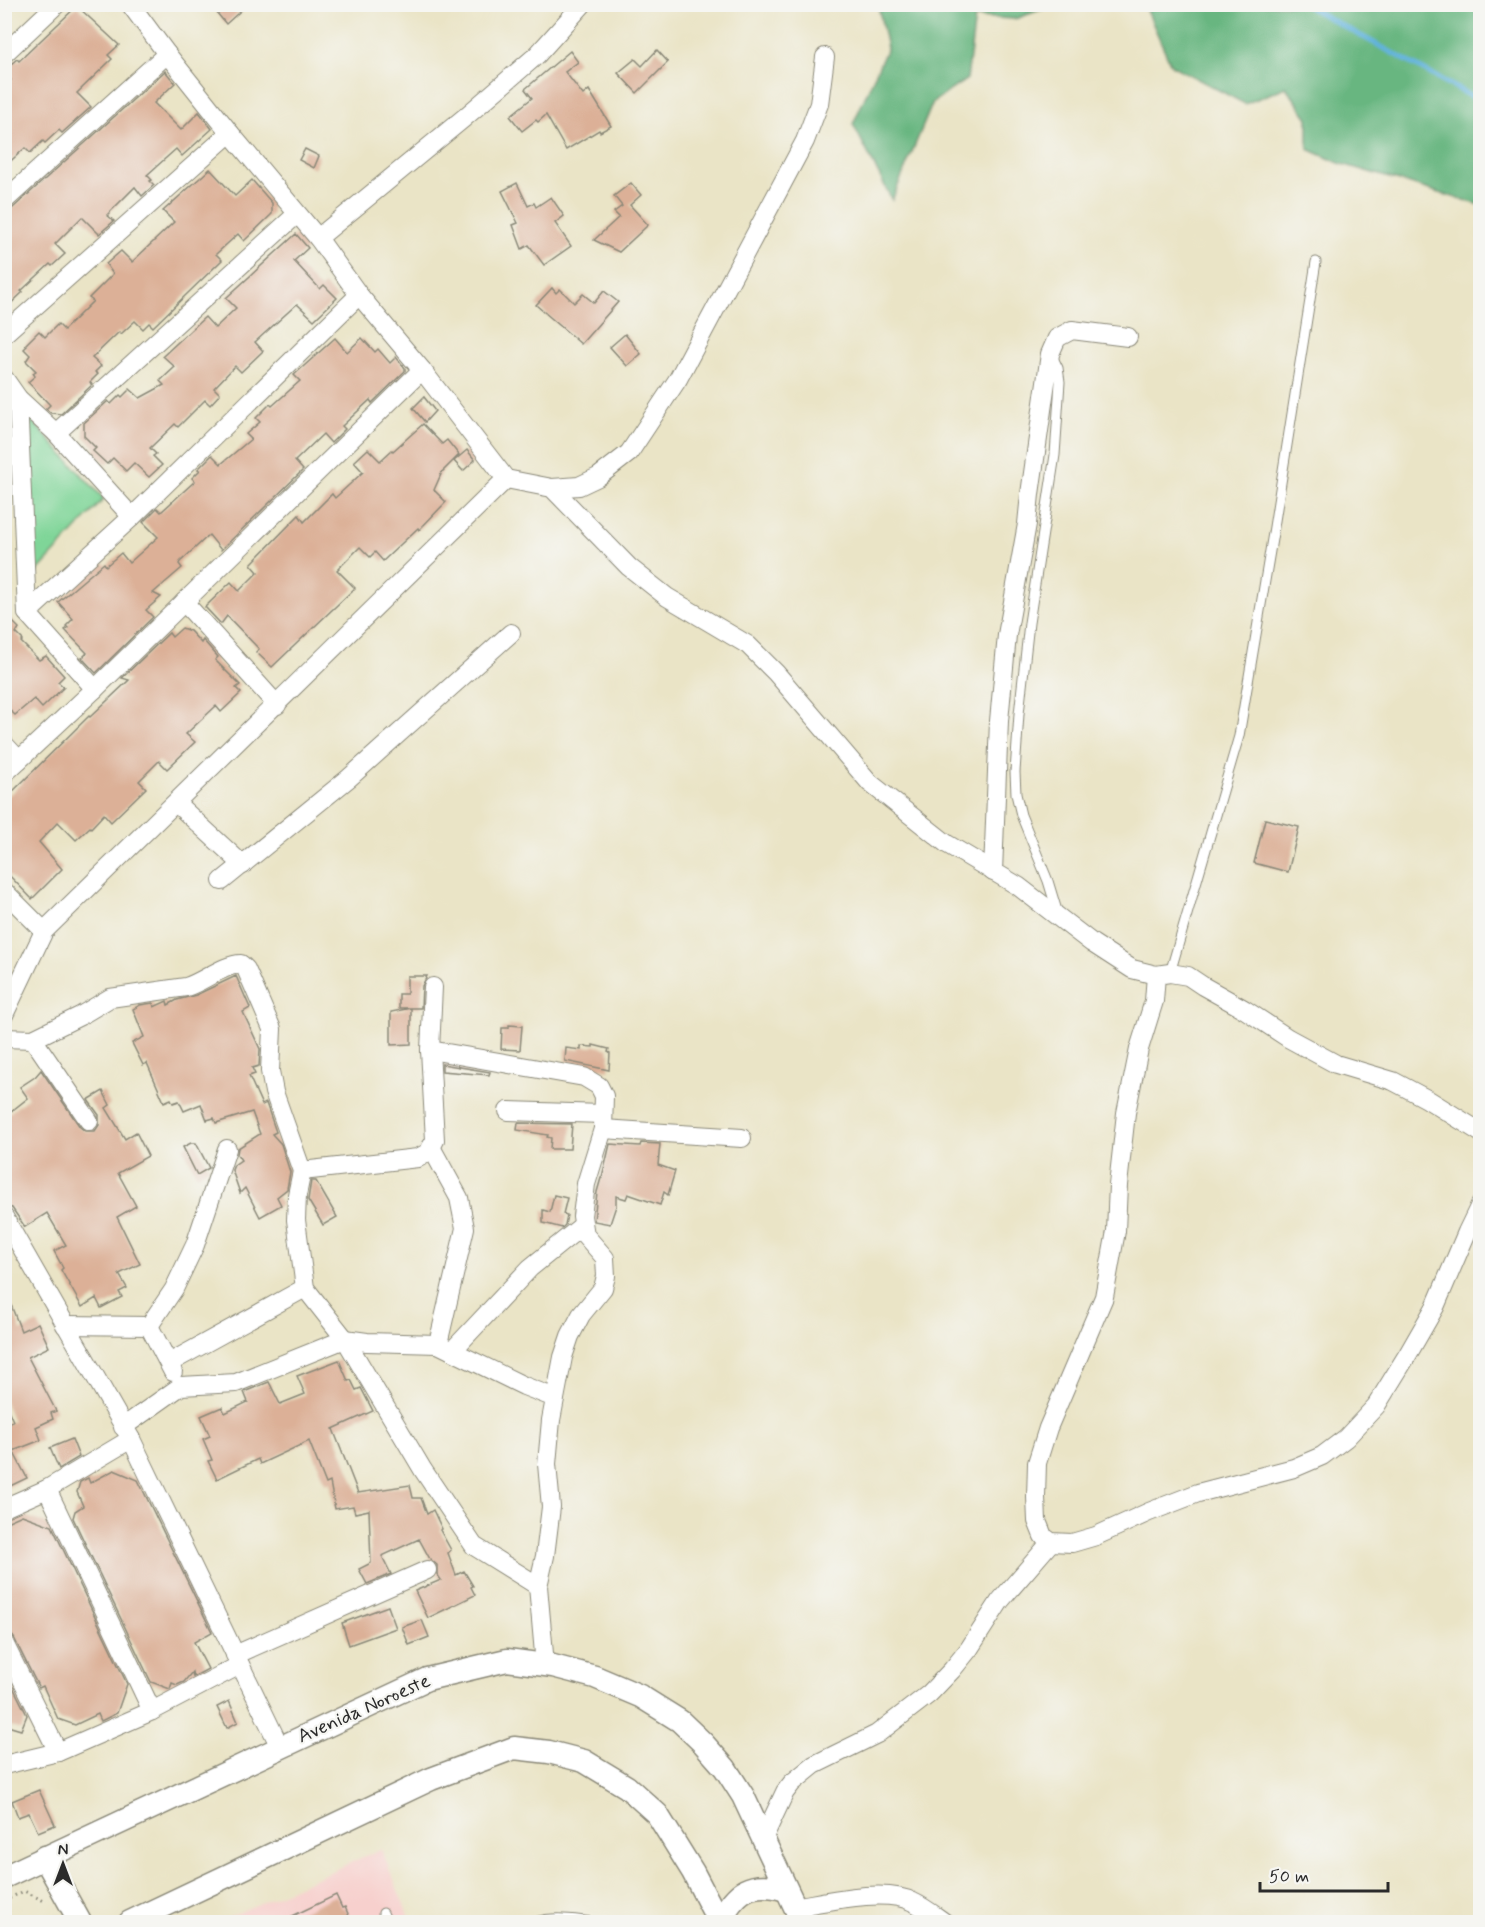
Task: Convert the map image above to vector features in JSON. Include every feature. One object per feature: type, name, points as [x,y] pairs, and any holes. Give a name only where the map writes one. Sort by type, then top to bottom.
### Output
[{"type":"street","points":[[4,54],[57,4]]},
{"type":"street","points":[[130,4],[230,133],[318,238],[359,295],[422,370],[506,479],[552,488],[579,486],[598,477],[629,453],[678,379],[806,141],[819,104],[825,57]]},
{"type":"street","points":[[318,238],[537,55],[583,4]]},
{"type":"street","points":[[4,201],[167,54]]},
{"type":"street","points":[[4,334],[230,133]]},
{"type":"street","points":[[56,433],[297,214]]},
{"type":"street","points":[[27,614],[132,517],[359,295]]},
{"type":"street","points":[[993,872],[999,721],[1007,635],[1027,524],[1050,354],[1057,338],[1072,330],[1128,337]]},
{"type":"street","points":[[4,774],[95,689],[422,370]]},
{"type":"street","points":[[4,378],[18,398],[56,433],[132,517]]},
{"type":"street","points":[[18,398],[27,614],[95,689]]},
{"type":"street","points":[[4,1015],[44,931],[506,479]]},
{"type":"street","points":[[552,488],[629,567],[667,597],[748,645],[776,673],[870,783],[947,844],[1018,886],[1092,943],[1132,969],[1188,976],[1244,1008],[1288,1038],[1336,1064],[1393,1081],[1480,1132]]},
{"type":"street","points":[[184,602],[277,705]]},
{"type":"street","points":[[222,881],[349,778],[511,633]]},
{"type":"street","points":[[4,744],[19,760]]},
{"type":"street","points":[[176,802],[243,865]]},
{"type":"street","points":[[4,891],[44,931]]},
{"type":"street","points":[[4,1038],[33,1039],[110,998],[186,987],[234,964],[241,964],[246,969],[272,1029],[270,1071],[274,1092],[302,1171],[297,1195],[296,1220],[305,1288],[345,1339],[423,1470],[474,1546],[538,1586]]},
{"type":"street","points":[[1163,974],[1139,1048],[1126,1113],[1118,1185],[1116,1231],[1104,1296],[1048,1428],[1037,1463],[1037,1521],[1043,1536],[1051,1542],[1072,1543],[1096,1536],[1198,1493],[1294,1468],[1322,1456],[1346,1438],[1376,1406],[1408,1354],[1435,1307],[1480,1205]]},
{"type":"street","points":[[302,1171],[418,1158],[429,1152],[435,1140],[430,1050],[433,987]]},
{"type":"street","points":[[33,1039],[89,1121]]},
{"type":"street","points":[[430,1050],[584,1077],[599,1086],[604,1096],[603,1121],[586,1184],[582,1216],[585,1235],[605,1258],[606,1276],[603,1288],[581,1315],[570,1336],[563,1356],[555,1398],[547,1464],[551,1507],[545,1556],[538,1586],[545,1665]]},
{"type":"street","points":[[508,1111],[742,1138]]},
{"type":"street","points":[[431,1147],[459,1198],[465,1228],[445,1347]]},
{"type":"street","points":[[149,1326],[174,1289],[195,1245],[227,1149]]},
{"type":"street","points":[[4,1217],[127,1433],[280,1747]]},
{"type":"street","points":[[445,1347],[530,1268],[583,1225]]},
{"type":"street","points":[[169,1363],[305,1288]]},
{"type":"street","points":[[65,1325],[149,1326]]},
{"type":"street","points":[[149,1326],[181,1386]]},
{"type":"street","points":[[4,1508],[47,1489],[127,1433],[181,1386],[236,1383],[345,1339],[445,1347],[524,1386],[555,1398]]},
{"type":"street","points":[[47,1489],[152,1711]]},
{"type":"street","points":[[763,1839],[781,1800],[792,1783],[814,1765],[877,1734],[929,1694],[969,1649],[1000,1601],[1051,1542]]},
{"type":"street","points":[[4,1765],[58,1752],[152,1711],[238,1660],[427,1570]]},
{"type":"street","points":[[4,1643],[58,1752]]},
{"type":"street","name":"Avenida Noroeste","points":[[4,1877],[427,1679],[507,1660],[545,1665],[596,1677],[640,1696],[680,1721],[704,1743],[725,1768],[743,1796],[794,1906]]},
{"type":"street","points":[[130,1923],[431,1779],[514,1749],[549,1752],[584,1761],[627,1787],[657,1814],[693,1872],[719,1923]]},
{"type":"street","points":[[44,1857],[80,1923]]},
{"type":"street","points":[[719,1923],[731,1902],[743,1890],[760,1885],[772,1886],[794,1906],[874,1896],[897,1896],[912,1901],[944,1923]]},
{"type":"lane","points":[[1163,974],[1239,736],[1316,262]]},
{"type":"lane","points":[[1050,354],[1058,368],[1060,382],[1055,455],[1028,634],[1019,714],[1016,794],[1021,815],[1048,881],[1059,916]]},
{"type":"lane","points":[[535,1923],[548,1918],[567,1918],[594,1923]]},
{"type":"path","points":[[4,1901],[24,1891],[51,1905]]},
{"type":"shaded area","points":[[381,1849],[411,1922],[218,1922]]},
{"type":"green space","points":[[878,5],[1054,5],[1015,19],[975,17],[967,79],[933,102],[892,200],[853,124],[887,48]]},
{"type":"green space","points":[[1146,5],[1480,5],[1480,205],[1339,163],[1308,149],[1308,118],[1286,87],[1245,104],[1171,65]]},
{"type":"green space","points":[[29,418],[104,499],[33,576]]},
{"type":"building","points":[[228,4],[248,4],[226,24],[217,13]]},
{"type":"building","points":[[77,6],[119,45],[108,55],[112,59],[77,93],[91,107],[62,133],[59,130],[30,153],[25,148],[4,167],[4,87],[11,80],[4,70],[17,59],[19,61]]},
{"type":"building","points":[[657,50],[668,62],[637,93],[618,73],[635,59],[642,66]]},
{"type":"building","points":[[570,51],[578,62],[565,72],[583,95],[589,90],[611,126],[600,132],[599,130],[566,150],[546,115],[522,131],[510,116],[532,98],[525,89]]},
{"type":"building","points":[[165,71],[175,83],[154,103],[181,130],[199,112],[212,129],[182,156],[176,149],[147,175],[154,185],[142,196],[135,187],[107,215],[114,221],[99,234],[82,217],[55,244],[65,254],[52,266],[50,264],[4,310],[4,216]]},
{"type":"building","points":[[305,149],[319,156],[314,168],[299,160]]},
{"type":"building","points":[[210,169],[235,196],[252,180],[272,203],[272,214],[244,241],[238,234],[216,254],[222,260],[153,327],[149,323],[143,329],[135,321],[121,334],[119,332],[92,358],[101,366],[95,372],[98,374],[90,382],[92,385],[61,414],[51,413],[46,409],[50,405],[28,382],[35,376],[33,373],[36,371],[26,361],[30,355],[24,349],[27,346],[25,345],[39,331],[45,337],[58,324],[64,330],[93,301],[89,298],[113,274],[106,264],[121,251],[132,262],[174,222],[163,211]]},
{"type":"building","points":[[517,183],[528,206],[534,203],[536,207],[551,197],[564,216],[555,223],[571,246],[544,265],[529,245],[522,249],[513,225],[518,223],[502,191]]},
{"type":"building","points":[[631,183],[641,195],[630,205],[648,225],[619,252],[594,240],[619,217],[614,212],[622,206],[614,196]]},
{"type":"building","points":[[296,234],[308,248],[294,261],[320,289],[324,285],[337,298],[314,320],[297,304],[255,342],[263,351],[241,372],[235,366],[214,388],[220,394],[210,405],[205,400],[178,427],[175,424],[150,448],[156,454],[153,456],[162,465],[149,477],[134,463],[126,471],[113,458],[107,464],[93,451],[96,448],[84,436],[84,423],[108,401],[111,404],[130,389],[140,398],[164,385],[160,381],[175,367],[163,356],[205,317],[215,328],[236,308],[226,298]]},
{"type":"building","points":[[552,288],[556,293],[560,289],[574,303],[583,294],[594,303],[604,291],[618,302],[581,344],[536,305]]},
{"type":"building","points":[[625,334],[641,354],[627,366],[610,347]]},
{"type":"building","points":[[335,338],[347,352],[362,338],[375,352],[378,349],[390,363],[396,357],[405,371],[372,403],[370,400],[342,426],[345,429],[331,443],[323,434],[295,461],[303,470],[221,550],[209,535],[180,562],[182,568],[153,593],[161,597],[146,610],[153,617],[96,673],[82,658],[87,653],[65,630],[73,619],[58,602],[104,563],[106,566],[121,553],[129,563],[158,537],[143,522],[157,508],[161,512],[195,481],[192,478],[212,455],[221,464],[251,439],[246,434],[260,422],[256,418],[300,381],[294,375]]},
{"type":"building","points":[[424,397],[435,411],[425,422],[413,408]]},
{"type":"building","points":[[423,424],[442,444],[447,440],[459,455],[442,472],[434,490],[446,502],[419,530],[418,528],[383,561],[375,552],[370,557],[360,547],[337,570],[355,588],[272,667],[256,652],[259,649],[227,616],[221,624],[205,607],[231,582],[239,591],[258,572],[251,564],[299,515],[304,522],[332,494],[335,498],[363,472],[354,462],[368,449],[380,461]]},
{"type":"building","points":[[467,450],[475,460],[463,471],[454,461]]},
{"type":"building","points":[[4,613],[19,628],[16,633],[23,640],[21,642],[39,660],[46,656],[64,676],[58,682],[64,687],[42,708],[34,699],[15,715],[4,705]]},
{"type":"building","points":[[182,628],[190,631],[201,643],[203,640],[218,657],[215,660],[240,685],[236,688],[241,693],[221,712],[216,706],[186,734],[195,742],[167,769],[159,761],[139,781],[146,788],[111,822],[104,814],[76,840],[58,822],[39,842],[62,869],[32,899],[4,870],[4,800],[129,680],[122,678],[169,633],[172,637]]},
{"type":"building","points":[[1265,819],[1299,827],[1288,872],[1254,863]]},
{"type":"building","points":[[236,976],[250,1008],[243,1012],[260,1049],[259,1066],[252,1068],[255,1074],[249,1076],[262,1105],[266,1103],[276,1132],[272,1134],[281,1144],[290,1172],[287,1189],[277,1197],[281,1205],[260,1217],[245,1188],[240,1193],[232,1170],[234,1165],[241,1160],[237,1154],[238,1148],[260,1134],[252,1112],[216,1123],[214,1118],[207,1120],[201,1104],[184,1111],[179,1101],[173,1103],[171,1099],[164,1102],[147,1063],[143,1065],[132,1043],[144,1037],[133,1009],[140,1005],[153,1003],[154,1007],[167,1001],[168,1005]]},
{"type":"building","points":[[407,976],[427,976],[422,986],[421,1008],[399,1008],[399,994],[407,994]]},
{"type":"building","points":[[411,1008],[411,1044],[391,1045],[391,1012]]},
{"type":"building","points":[[509,1025],[522,1026],[520,1050],[501,1049],[502,1028],[509,1028]]},
{"type":"building","points":[[593,1045],[609,1049],[609,1070],[565,1061],[566,1048],[581,1050],[581,1046],[593,1047]]},
{"type":"building","points":[[442,1064],[490,1072],[489,1075],[442,1071]]},
{"type":"building","points":[[41,1070],[85,1131],[95,1131],[99,1125],[99,1115],[88,1100],[103,1091],[110,1105],[106,1108],[125,1139],[136,1132],[148,1156],[118,1173],[136,1206],[117,1217],[140,1264],[119,1274],[127,1288],[119,1292],[122,1297],[101,1308],[96,1298],[82,1307],[61,1270],[63,1268],[54,1251],[66,1245],[47,1213],[25,1227],[12,1208],[4,1206],[4,1117],[28,1098],[20,1087]]},
{"type":"building","points":[[518,1123],[572,1124],[570,1149],[550,1149],[551,1138],[547,1137],[548,1135],[517,1130]]},
{"type":"building","points":[[196,1143],[209,1168],[197,1175],[183,1147]]},
{"type":"building","points":[[641,1143],[660,1144],[658,1165],[675,1171],[668,1195],[664,1192],[660,1205],[628,1194],[626,1199],[616,1196],[616,1206],[610,1224],[594,1221],[597,1192],[610,1144],[640,1146]]},
{"type":"building","points":[[311,1181],[316,1181],[337,1217],[323,1225],[308,1200]]},
{"type":"building","points":[[554,1195],[567,1198],[563,1214],[567,1215],[562,1228],[543,1223],[543,1210],[550,1212]]},
{"type":"building","points":[[6,1292],[21,1331],[38,1323],[49,1347],[28,1357],[56,1411],[51,1413],[53,1419],[36,1427],[41,1440],[13,1451],[27,1478],[4,1489],[4,1424],[13,1421],[4,1400]]},
{"type":"building","points":[[339,1360],[348,1381],[351,1380],[356,1390],[361,1388],[373,1411],[333,1429],[358,1493],[410,1485],[413,1498],[421,1498],[427,1514],[433,1510],[442,1529],[440,1530],[451,1550],[448,1553],[456,1575],[464,1571],[473,1586],[471,1587],[475,1595],[428,1618],[415,1591],[441,1580],[437,1574],[437,1565],[430,1559],[419,1539],[382,1556],[391,1574],[367,1584],[359,1569],[371,1563],[369,1510],[355,1513],[353,1506],[335,1509],[330,1482],[326,1484],[309,1441],[260,1464],[258,1459],[217,1479],[208,1461],[212,1460],[203,1439],[210,1436],[201,1416],[222,1407],[225,1413],[248,1402],[244,1392],[269,1382],[280,1404],[305,1394],[297,1376]]},
{"type":"building","points":[[72,1439],[79,1457],[59,1469],[50,1448]]},
{"type":"building","points":[[114,1470],[138,1480],[212,1632],[194,1642],[208,1669],[193,1677],[192,1672],[184,1682],[177,1685],[172,1683],[170,1689],[151,1682],[73,1518],[75,1511],[83,1506],[77,1492],[80,1482],[88,1478],[90,1483]]},
{"type":"building","points":[[22,1515],[52,1526],[127,1684],[117,1713],[101,1721],[98,1714],[75,1725],[58,1719],[43,1686],[39,1688],[14,1638],[10,1633],[4,1632],[4,1523]]},
{"type":"building","points":[[388,1606],[396,1628],[349,1645],[342,1623]]},
{"type":"building","points":[[422,1620],[429,1637],[409,1645],[402,1627]]},
{"type":"building","points":[[4,1669],[27,1715],[21,1730],[4,1725]]},
{"type":"building","points":[[229,1701],[238,1722],[227,1728],[217,1707]]},
{"type":"building","points":[[39,1790],[55,1825],[38,1832],[29,1813],[18,1817],[12,1801]]},
{"type":"building","points":[[336,1895],[342,1908],[345,1907],[352,1923],[278,1923]]},
{"type":"waterway","points":[[1303,4],[1480,101]]}]
